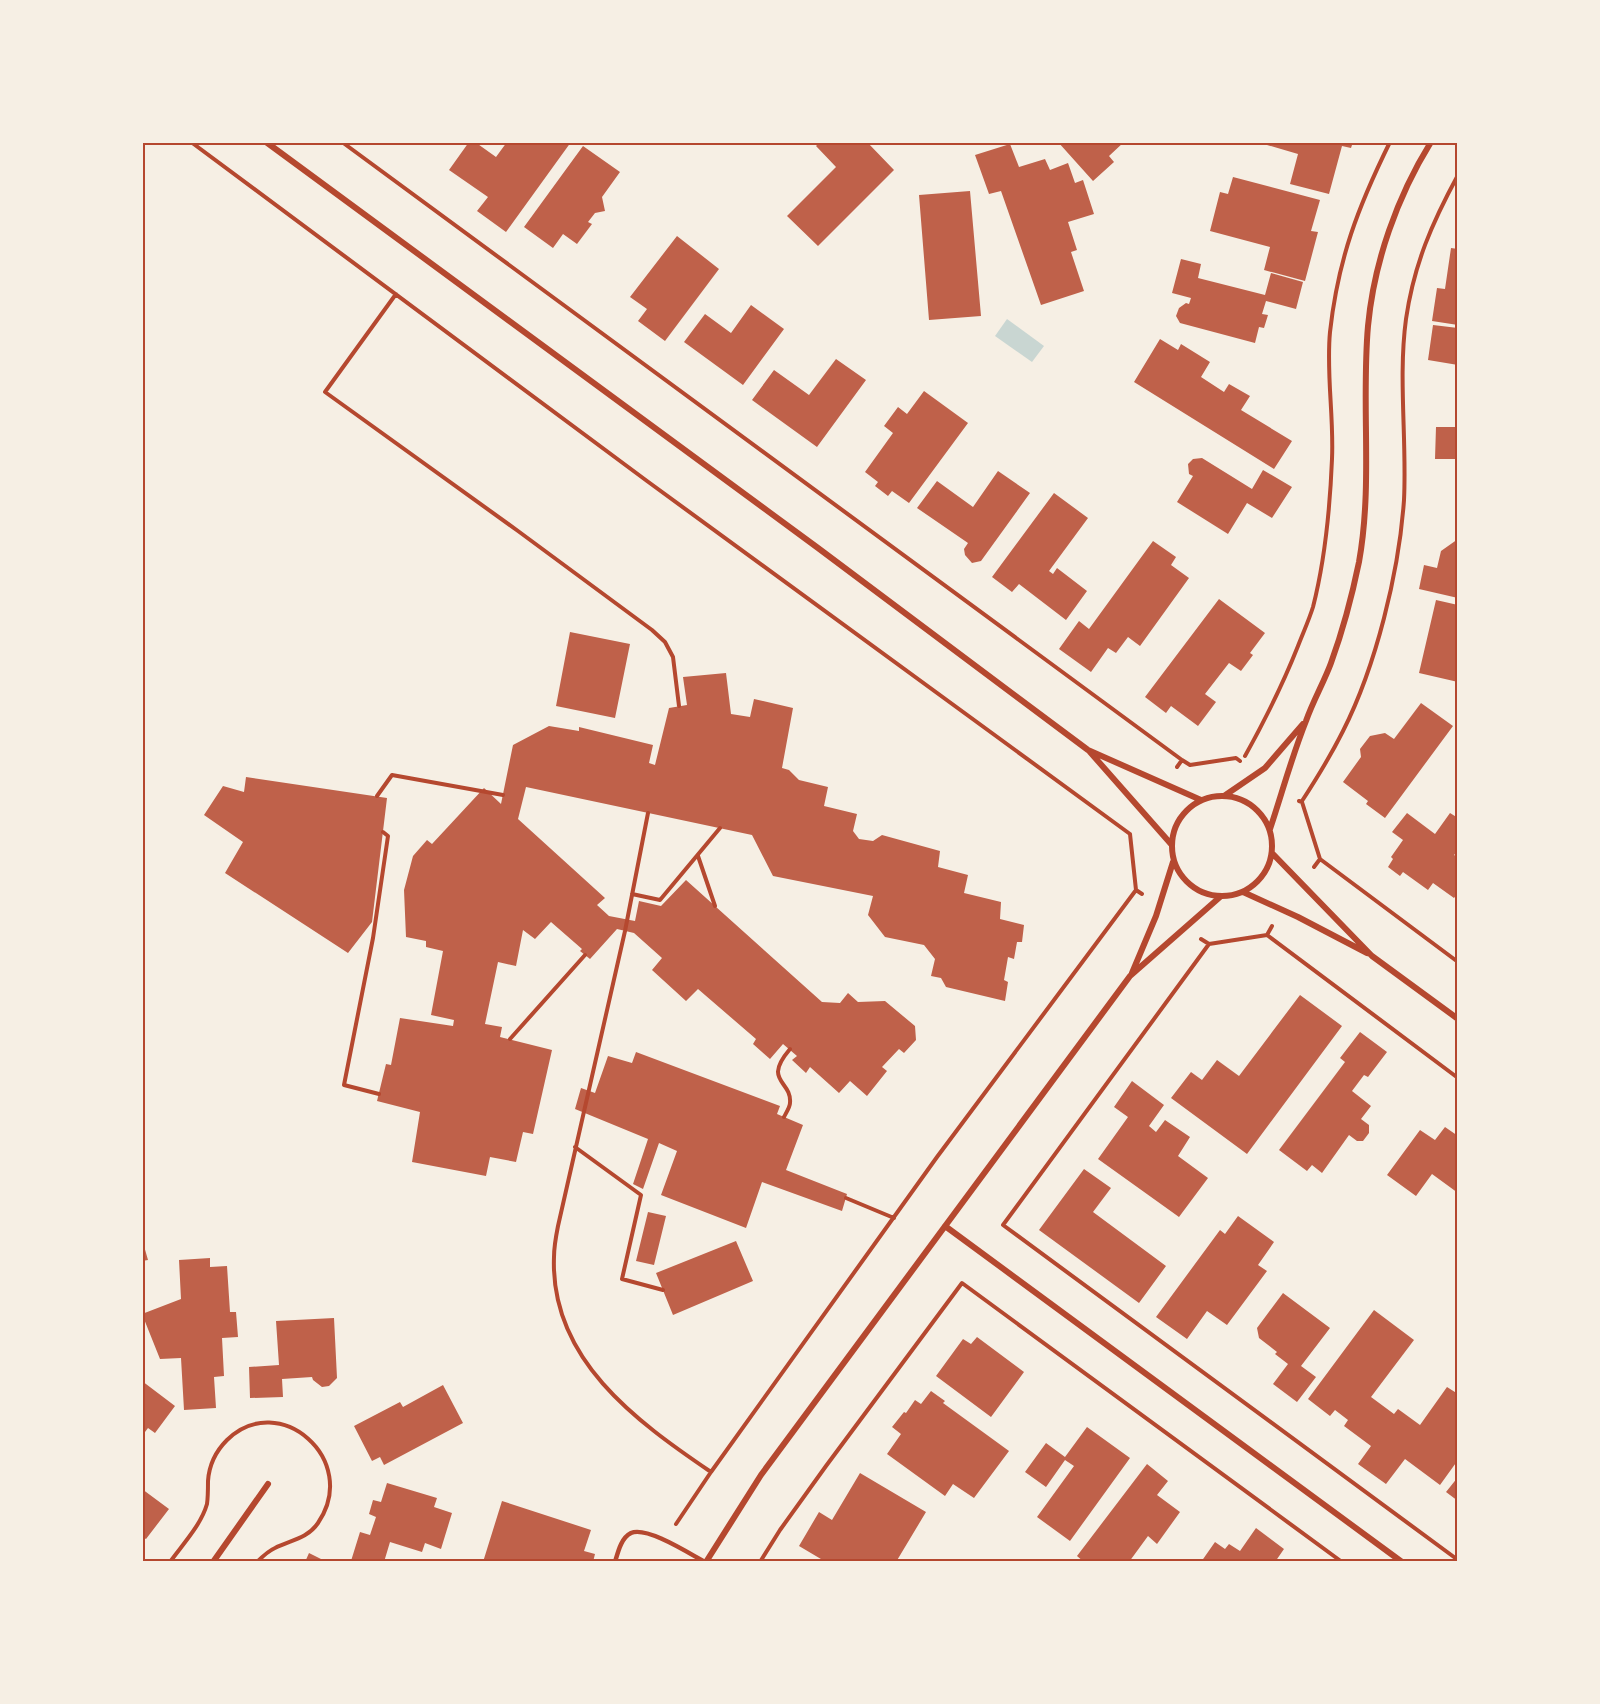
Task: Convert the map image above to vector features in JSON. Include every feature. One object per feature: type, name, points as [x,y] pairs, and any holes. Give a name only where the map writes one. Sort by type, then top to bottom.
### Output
[{"type":"street","points":[[267,142],[1088,750],[1171,844]]},
{"type":"street","points":[[1270,829],[1252,806],[1239,799],[1212,796],[1189,808],[1180,818],[1171,844],[1173,862],[1180,876],[1191,887],[1205,894],[1220,897],[1243,892],[1257,883],[1268,869],[1272,853],[1270,829],[1305,722],[1331,663],[1359,562],[1366,491],[1368,325],[1375,286],[1386,240],[1401,201],[1431,142]]},
{"type":"street","points":[[1224,796],[1266,768],[1305,722]]},
{"type":"street","points":[[1088,750],[1201,800]]},
{"type":"street","points":[[1272,853],[1372,956]]},
{"type":"street","points":[[1130,976],[1156,916],[1173,862]]},
{"type":"street","points":[[1243,892],[1298,917],[1372,956],[1458,1019]]},
{"type":"street","points":[[706,1562],[761,1475],[1130,976],[1220,897]]},
{"type":"street","points":[[945,1226],[1402,1562]]},
{"type":"street","points":[[213,1562],[268,1484]]},
{"type":"lane","points":[[615,1562],[625,1538],[632,1533],[650,1534],[706,1562]]},
{"type":"path","points":[[191,142],[727,540],[1130,834]]},
{"type":"path","points":[[342,142],[1190,765],[1236,758],[1242,762],[1275,701],[1312,609],[1326,526],[1332,458],[1330,333],[1338,278],[1353,224],[1390,142]]},
{"type":"path","points":[[1302,802],[1344,730],[1360,695],[1385,611],[1399,545],[1404,500],[1403,357],[1406,318],[1418,263],[1433,220],[1458,175]]},
{"type":"path","points":[[396,294],[325,392],[652,630],[665,642],[674,657],[680,706]]},
{"type":"path","points":[[1175,771],[1182,760]]},
{"type":"path","points":[[377,796],[392,775],[503,795]]},
{"type":"path","points":[[1294,798],[1302,802],[1320,859],[1458,962]]},
{"type":"path","points":[[648,813],[558,1226],[554,1258],[556,1290],[563,1319],[582,1358],[598,1380],[626,1409],[676,1449],[711,1473]]},
{"type":"path","points":[[632,894],[660,900],[720,828]]},
{"type":"path","points":[[665,1542],[711,1473],[894,1218],[1136,890],[1130,834],[1133,829]]},
{"type":"path","points":[[379,1094],[344,1085],[373,938],[388,836],[383,832]]},
{"type":"path","points":[[698,855],[715,906]]},
{"type":"path","points":[[1314,867],[1320,859]]},
{"type":"path","points":[[1136,890],[1146,897]]},
{"type":"path","points":[[1267,934],[1272,926]]},
{"type":"path","points":[[1201,939],[1209,944],[1267,934],[1458,1078]]},
{"type":"path","points":[[1209,944],[1003,1225],[1458,1560]]},
{"type":"path","points":[[510,1040],[585,955]]},
{"type":"path","points":[[784,1117],[790,1104],[788,1092],[779,1080],[778,1070],[781,1059],[790,1049]]},
{"type":"path","points":[[575,1147],[641,1194],[622,1279],[663,1290]]},
{"type":"path","points":[[846,1198],[894,1218]]},
{"type":"path","points":[[760,1562],[819,1475],[962,1283],[1342,1562]]},
{"type":"shaded area","points":[[1007,319],[1044,346],[1032,362],[995,336]]},
{"type":"building","points":[[469,142],[475,142],[496,157],[507,142],[571,142],[506,232],[477,211],[488,197],[449,170]]},
{"type":"building","points":[[820,142],[867,142],[894,170],[818,246],[787,216],[836,167],[816,146]]},
{"type":"building","points":[[1058,142],[1124,142],[1109,156],[1114,162],[1093,181]]},
{"type":"building","points":[[1257,142],[1353,142],[1351,148],[1342,146],[1329,194],[1290,184],[1298,154]]},
{"type":"building","points":[[1010,144],[1019,167],[1045,159],[1050,170],[1068,163],[1075,183],[1083,180],[1094,214],[1068,222],[1077,250],[1071,252],[1084,291],[1041,305],[1001,191],[989,194],[975,155]]},
{"type":"building","points":[[583,146],[620,172],[602,197],[605,211],[595,213],[588,222],[592,224],[577,244],[563,234],[553,248],[524,227]]},
{"type":"building","points":[[1233,177],[1320,200],[1311,231],[1318,232],[1305,281],[1264,270],[1270,247],[1210,231],[1220,192],[1228,194]]},
{"type":"building","points":[[970,191],[981,316],[929,320],[919,195]]},
{"type":"building","points":[[677,236],[719,269],[665,341],[638,321],[647,309],[630,297]]},
{"type":"building","points":[[1451,248],[1458,249],[1458,325],[1432,321],[1437,288],[1445,289]]},
{"type":"building","points":[[1181,259],[1201,264],[1198,278],[1265,295],[1271,273],[1303,282],[1296,309],[1266,301],[1262,314],[1268,315],[1264,328],[1259,327],[1255,343],[1180,323],[1176,316],[1179,308],[1186,303],[1189,304],[1191,298],[1172,293]]},
{"type":"building","points":[[751,305],[784,329],[743,385],[684,342],[705,314],[731,333]]},
{"type":"building","points":[[1433,325],[1458,328],[1458,365],[1428,360]]},
{"type":"building","points":[[1160,339],[1178,350],[1181,344],[1210,362],[1201,377],[1224,392],[1229,384],[1250,396],[1241,410],[1292,441],[1274,469],[1134,382]]},
{"type":"building","points":[[836,359],[866,380],[817,447],[752,400],[774,370],[809,395]]},
{"type":"building","points":[[924,391],[968,423],[909,503],[892,491],[888,496],[875,486],[878,482],[865,472],[893,433],[884,426],[898,407],[907,414]]},
{"type":"building","points":[[1436,427],[1458,427],[1458,459],[1435,459]]},
{"type":"building","points":[[1202,458],[1252,489],[1263,470],[1292,487],[1272,518],[1247,503],[1228,534],[1177,502],[1193,476],[1189,474],[1188,464],[1193,459]]},
{"type":"building","points":[[998,471],[1030,493],[981,561],[972,563],[965,555],[964,549],[968,543],[917,508],[937,481],[973,507]]},
{"type":"building","points":[[1054,493],[1088,518],[1049,571],[1053,574],[1057,568],[1087,591],[1066,620],[1019,584],[1012,592],[992,577]]},
{"type":"building","points":[[1458,539],[1458,598],[1419,589],[1424,565],[1437,568],[1441,551]]},
{"type":"building","points":[[1153,541],[1176,557],[1171,565],[1189,578],[1140,646],[1128,637],[1116,653],[1108,648],[1091,672],[1059,649],[1079,621],[1089,629]]},
{"type":"building","points":[[1219,599],[1265,633],[1250,653],[1253,655],[1241,671],[1229,663],[1205,694],[1216,702],[1198,726],[1171,706],[1166,713],[1145,697]]},
{"type":"building","points":[[1436,600],[1458,605],[1458,682],[1419,673]]},
{"type":"building","points":[[570,632],[630,644],[615,718],[556,706]]},
{"type":"building","points":[[726,673],[731,714],[750,717],[754,699],[793,708],[782,768],[789,770],[799,780],[828,787],[824,806],[857,814],[853,831],[859,839],[873,841],[882,835],[940,851],[938,867],[968,875],[964,893],[1001,902],[1000,919],[1024,925],[1022,942],[1017,942],[1014,959],[1008,957],[1004,980],[1008,982],[1005,1001],[946,987],[941,978],[931,976],[935,959],[924,945],[885,937],[868,915],[873,896],[773,876],[752,835],[526,787],[518,819],[605,898],[597,905],[609,916],[635,921],[639,901],[661,906],[686,880],[822,1002],[840,1003],[848,993],[858,1002],[885,1001],[915,1026],[916,1040],[904,1053],[899,1049],[882,1067],[887,1071],[867,1096],[850,1081],[839,1093],[810,1067],[806,1073],[792,1060],[797,1056],[783,1044],[770,1059],[753,1044],[756,1039],[698,989],[686,1001],[652,970],[662,958],[634,933],[617,929],[590,959],[551,922],[535,939],[523,930],[516,966],[498,962],[485,1024],[502,1027],[500,1037],[552,1050],[533,1134],[523,1132],[516,1162],[490,1157],[486,1176],[412,1162],[420,1112],[377,1101],[386,1064],[391,1065],[400,1018],[453,1026],[454,1020],[431,1015],[443,951],[426,947],[426,941],[406,937],[404,890],[413,856],[427,840],[432,844],[484,788],[501,804],[513,745],[549,726],[579,731],[579,727],[653,745],[649,763],[655,765],[669,708],[687,705],[683,677]]},
{"type":"building","points":[[1421,703],[1453,726],[1385,818],[1366,804],[1368,801],[1343,782],[1361,757],[1360,749],[1370,736],[1385,733],[1394,739]]},
{"type":"building","points":[[246,777],[387,798],[372,922],[348,953],[225,873],[243,842],[204,815],[223,786],[244,792]]},
{"type":"building","points":[[1407,813],[1435,834],[1450,813],[1458,818],[1458,851],[1454,855],[1458,857],[1458,893],[1454,898],[1433,883],[1428,890],[1403,872],[1400,876],[1388,867],[1393,859],[1391,857],[1403,840],[1392,832]]},
{"type":"building","points":[[1300,995],[1342,1026],[1247,1154],[1171,1098],[1191,1072],[1202,1080],[1217,1060],[1239,1076]]},
{"type":"building","points":[[1360,1032],[1387,1052],[1368,1077],[1364,1075],[1352,1091],[1371,1106],[1361,1119],[1369,1125],[1369,1133],[1363,1141],[1357,1141],[1349,1135],[1322,1173],[1312,1165],[1307,1171],[1279,1150],[1345,1062],[1340,1058]]},
{"type":"building","points":[[636,1052],[780,1106],[777,1114],[803,1125],[786,1170],[847,1194],[842,1211],[762,1182],[746,1228],[661,1195],[677,1151],[659,1143],[643,1189],[633,1184],[648,1139],[575,1109],[581,1088],[595,1093],[608,1056],[632,1063]]},
{"type":"building","points":[[1132,1081],[1164,1105],[1149,1126],[1156,1132],[1165,1120],[1190,1137],[1178,1156],[1208,1178],[1179,1217],[1098,1159],[1128,1117],[1114,1107]]},
{"type":"building","points":[[1445,1127],[1458,1136],[1458,1193],[1432,1174],[1416,1196],[1387,1175],[1420,1130],[1435,1140]]},
{"type":"building","points":[[1084,1169],[1111,1188],[1093,1212],[1166,1266],[1139,1303],[1039,1230]]},
{"type":"building","points":[[648,1212],[666,1216],[654,1265],[636,1261]]},
{"type":"building","points":[[1238,1216],[1274,1242],[1258,1265],[1267,1271],[1227,1325],[1207,1311],[1187,1339],[1156,1317],[1220,1230],[1225,1234]]},
{"type":"building","points":[[142,1239],[148,1260],[142,1261]]},
{"type":"building","points":[[736,1241],[753,1281],[673,1315],[656,1273]]},
{"type":"building","points":[[210,1258],[210,1267],[227,1266],[230,1312],[236,1312],[238,1337],[222,1338],[224,1376],[214,1377],[216,1408],[184,1410],[181,1358],[160,1359],[142,1314],[181,1299],[179,1260]]},
{"type":"building","points":[[1283,1293],[1330,1328],[1301,1366],[1316,1377],[1297,1402],[1273,1384],[1288,1364],[1259,1338],[1257,1328]]},
{"type":"building","points":[[1374,1310],[1414,1340],[1371,1397],[1394,1414],[1398,1409],[1420,1425],[1447,1387],[1458,1394],[1458,1460],[1440,1485],[1405,1459],[1386,1484],[1358,1464],[1371,1446],[1344,1426],[1348,1420],[1335,1410],[1330,1416],[1308,1399]]},
{"type":"building","points":[[334,1318],[337,1378],[329,1386],[322,1387],[312,1377],[282,1379],[283,1397],[250,1398],[249,1367],[279,1365],[276,1321]]},
{"type":"building","points":[[977,1337],[1024,1372],[991,1417],[936,1376],[963,1339],[971,1344]]},
{"type":"building","points":[[142,1381],[175,1406],[155,1433],[148,1428],[142,1436]]},
{"type":"building","points":[[443,1385],[463,1423],[384,1465],[380,1457],[372,1461],[354,1426],[400,1402],[403,1407]]},
{"type":"building","points":[[931,1391],[945,1401],[943,1403],[1009,1451],[974,1498],[953,1484],[945,1496],[887,1454],[901,1434],[892,1427],[915,1400],[921,1404]]},
{"type":"building","points":[[1087,1427],[1130,1458],[1070,1541],[1037,1517],[1074,1466],[1065,1460],[1046,1487],[1025,1472],[1046,1443],[1065,1457]]},
{"type":"building","points":[[1147,1464],[1168,1481],[1157,1495],[1180,1512],[1157,1544],[1148,1536],[1129,1562],[1084,1562],[1077,1556]]},
{"type":"building","points":[[860,1473],[926,1512],[896,1562],[826,1562],[799,1546],[819,1512],[832,1520]]},
{"type":"building","points":[[1458,1477],[1458,1501],[1446,1492]]},
{"type":"building","points":[[387,1483],[437,1498],[434,1507],[452,1513],[441,1549],[425,1543],[422,1552],[390,1542],[384,1562],[351,1561],[360,1532],[370,1535],[376,1517],[369,1514],[373,1500],[381,1502]]},
{"type":"building","points":[[142,1489],[169,1509],[146,1539],[142,1537]]},
{"type":"building","points":[[502,1501],[591,1530],[584,1551],[595,1554],[593,1562],[483,1562]]},
{"type":"building","points":[[1256,1528],[1284,1549],[1275,1562],[1201,1562],[1215,1542],[1225,1549],[1229,1544],[1240,1551]]},
{"type":"building","points":[[309,1553],[327,1562],[305,1562]]}]
